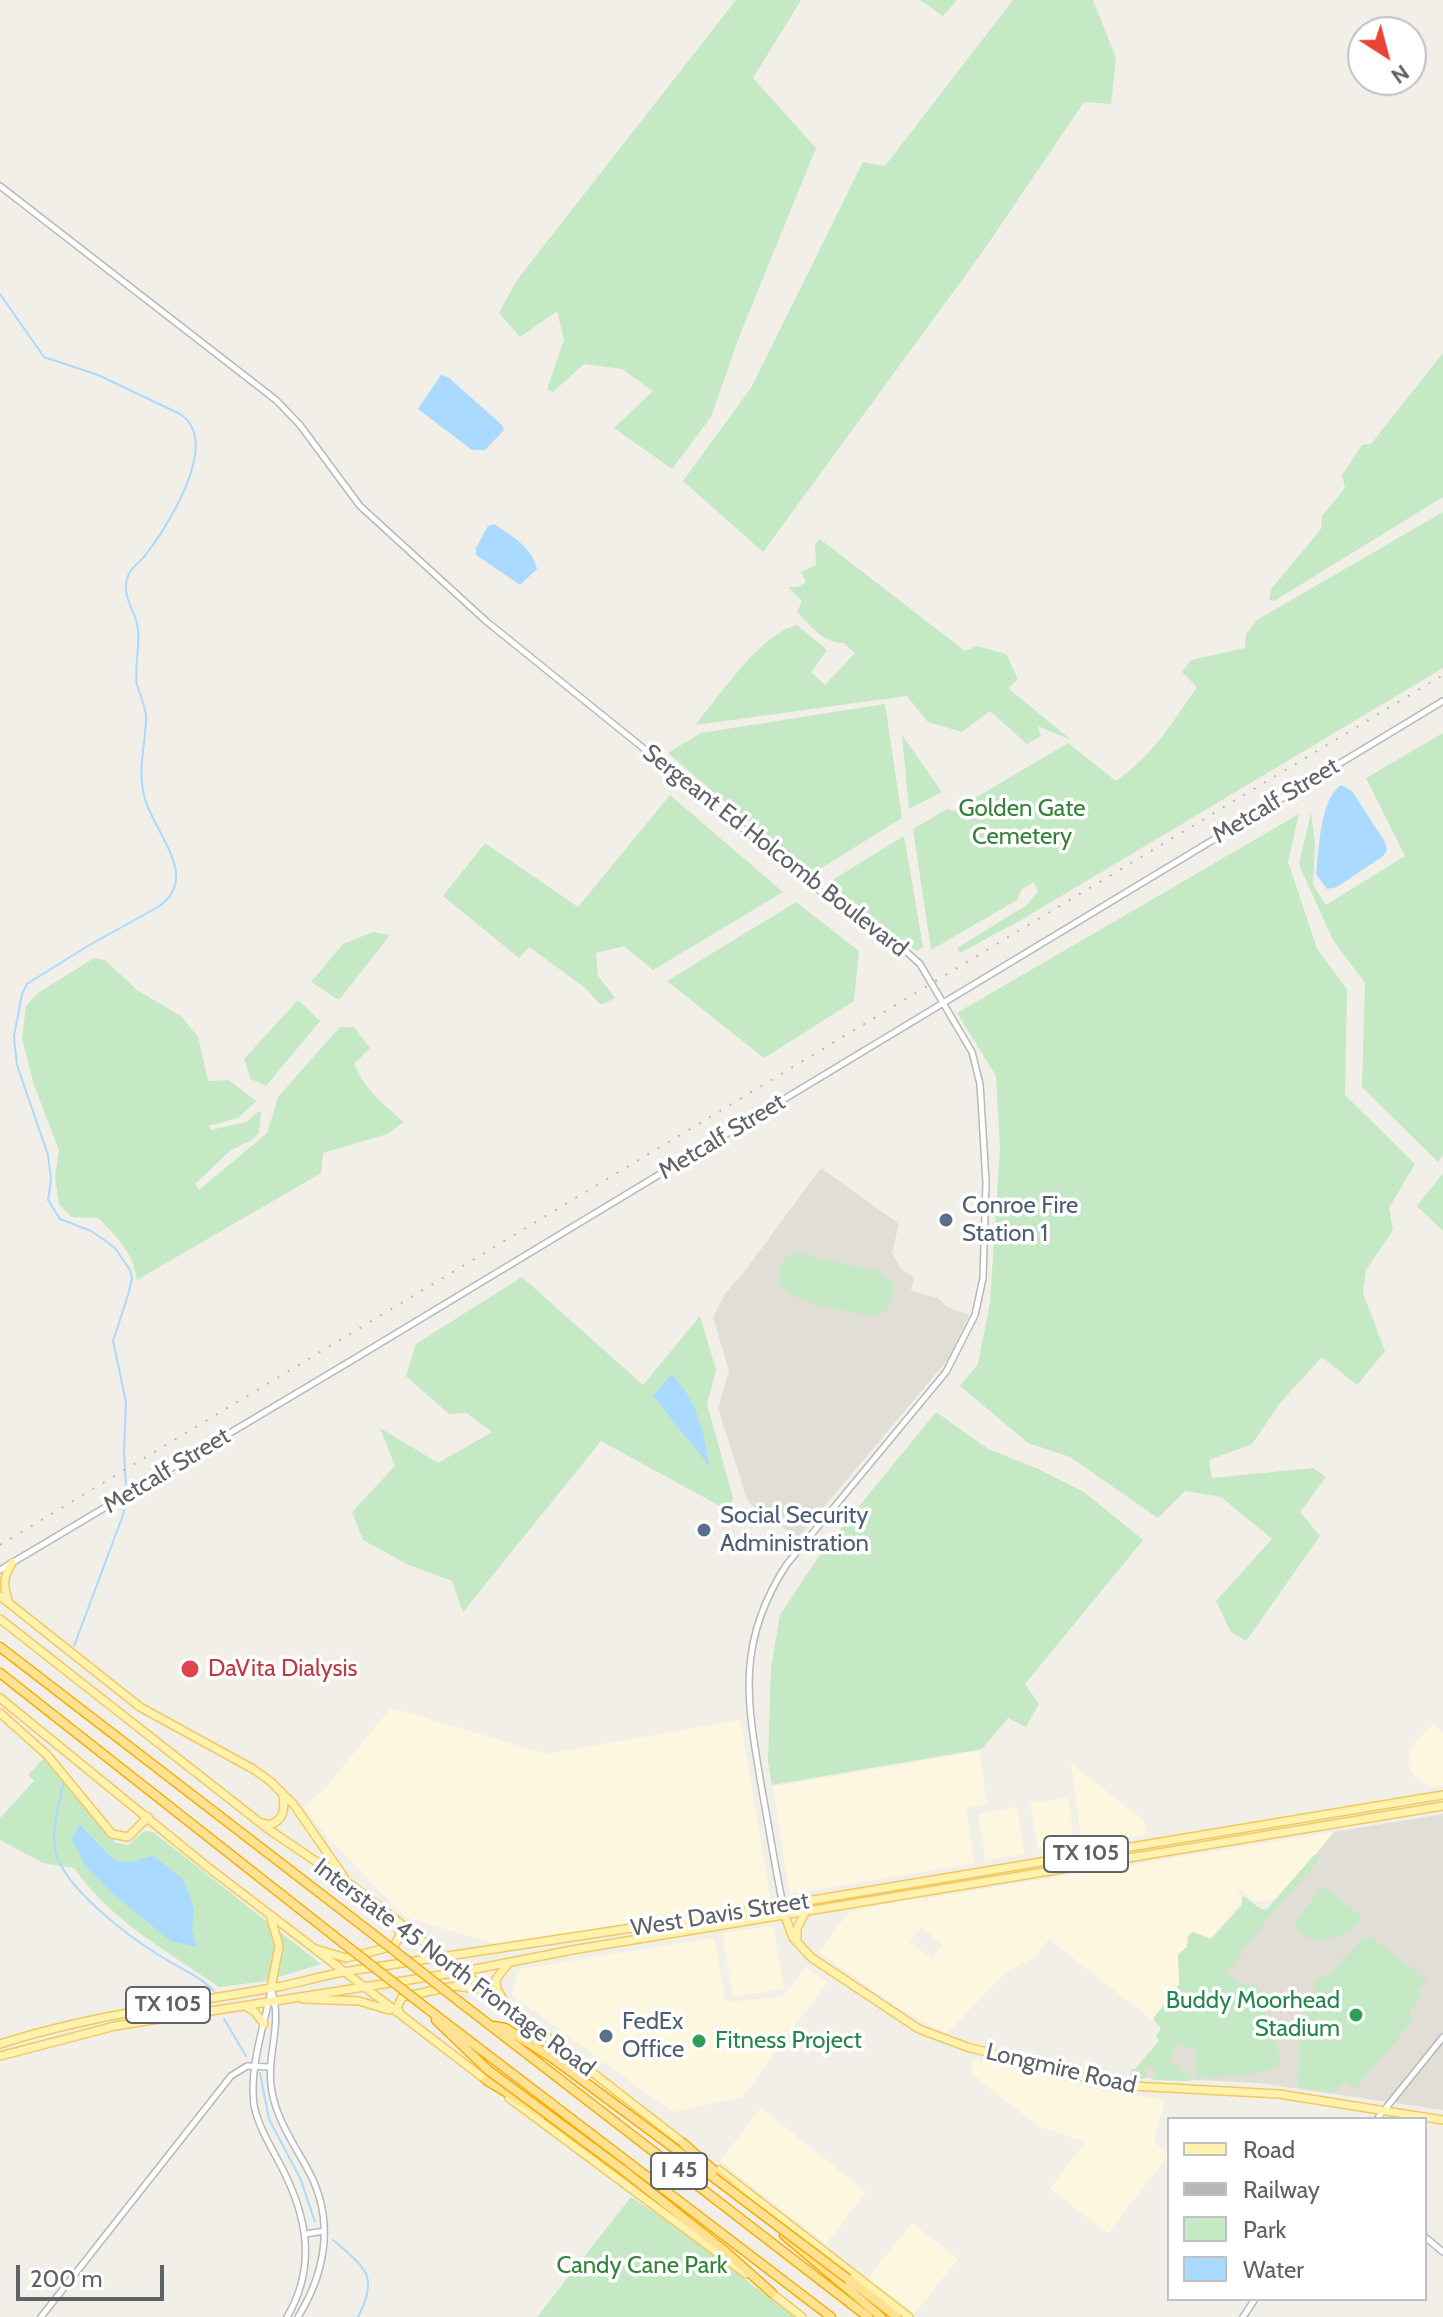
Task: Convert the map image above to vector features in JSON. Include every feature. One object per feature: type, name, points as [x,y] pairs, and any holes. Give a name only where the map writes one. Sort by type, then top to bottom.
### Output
[{"type":"highway","name":"I 45","points":[[0,1647],[868,2317]]},
{"type":"highway","name":"I 45","points":[[0,1673],[425,2007],[831,2317]]},
{"type":"highway","points":[[425,2007],[448,2034],[488,2070],[623,2170],[772,2293]]},
{"type":"highway","points":[[489,2025],[505,2028],[551,2057],[897,2317]]},
{"type":"highway","points":[[486,2080],[599,2149],[693,2212]]},
{"type":"highway","points":[[683,2143],[881,2317]]},
{"type":"main road","points":[[9,1603],[3,1584],[12,1563]]},
{"type":"main road","points":[[0,1596],[140,1707],[253,1769],[294,1805],[351,1885]]},
{"type":"main road","name":"Interstate 45 North Frontage Road","points":[[0,1619],[258,1821],[351,1885],[909,2317]]},
{"type":"main road","points":[[0,1698],[310,1947],[802,2317]]},
{"type":"main road","points":[[0,1713],[47,1755],[112,1834],[128,1837],[148,1817]]},
{"type":"main road","points":[[258,1821],[269,1825],[282,1817],[285,1809],[283,1794]]},
{"type":"main road","name":"West Davis Street","points":[[0,2044],[65,2025],[343,1972],[783,1905],[1443,1795]]},
{"type":"main road","name":"West Davis Street","points":[[0,2056],[74,2034],[151,2019],[460,1972],[572,1950],[1443,1806]]},
{"type":"main road","points":[[1263,1835],[1267,1831],[1304,1825],[1307,1818]]},
{"type":"main road","points":[[1186,1848],[1194,1841],[1225,1835],[1234,1830]]},
{"type":"main road","points":[[1140,1856],[1148,1851],[1178,1845],[1187,1837]]},
{"type":"main road","points":[[979,1882],[991,1876],[1029,1870],[1034,1863]]},
{"type":"main road","name":"Longmire Road","points":[[783,1905],[784,1915],[798,1945],[812,1958],[900,2018],[967,2047],[1115,2085],[1279,2094],[1425,2117]]},
{"type":"main road","points":[[798,1945],[797,1928],[806,1911]]},
{"type":"main road","points":[[271,1916],[279,1946],[271,1988]]},
{"type":"main road","points":[[310,1947],[346,1958],[394,1946],[400,1935],[396,1922]]},
{"type":"main road","points":[[508,1964],[496,1979],[497,1989],[508,2009]]},
{"type":"main road","points":[[399,2015],[397,2008],[402,1997],[466,1986],[484,1991]]},
{"type":"main road","points":[[293,1998],[359,2001],[399,2015]]},
{"type":"main road","points":[[151,2019],[161,2012],[162,2006]]},
{"type":"main road","points":[[243,2006],[254,2012],[264,2024]]},
{"type":"street","name":"Sergeant Ed Holcomb Boulevard","points":[[0,186],[276,400],[300,425],[360,506],[486,621],[830,899],[900,946],[920,964],[972,1052],[980,1084],[986,1182],[981,1295],[966,1336],[946,1372],[787,1564],[766,1600],[755,1631],[747,1675],[749,1708],[783,1905]]},
{"type":"street","name":"Metcalf Street","points":[[0,1570],[1443,701]]},
{"type":"street","points":[[271,1988],[272,2001],[255,2065],[257,2116],[296,2196],[306,2234],[305,2262],[298,2295],[287,2317]]},
{"type":"street","points":[[272,2001],[278,2008],[270,2067],[276,2108],[317,2189],[324,2231],[323,2261],[298,2317]]},
{"type":"street","points":[[1378,2117],[1443,2037]]},
{"type":"street","points":[[41,2317],[231,2076],[241,2068],[255,2065],[270,2067]]},
{"type":"street","points":[[306,2234],[324,2231]]},
{"type":"street","points":[[1427,2239],[1443,2252]]},
{"type":"street","points":[[298,2295],[309,2298]]},
{"type":"shaded area","points":[[821,1168],[899,1224],[892,1252],[900,1268],[914,1277],[911,1291],[938,1298],[947,1307],[969,1315],[949,1358],[798,1538],[753,1507],[747,1499],[718,1408],[729,1371],[713,1317],[725,1294]]},
{"type":"shaded area","points":[[391,1708],[547,1754],[740,1720],[771,1902],[560,1937],[493,1943],[405,1917],[329,1839],[303,1807],[321,1793]]},
{"type":"shaded area","points":[[1433,1725],[1443,1733],[1443,1785],[1432,1787],[1415,1777],[1408,1763],[1410,1748]]},
{"type":"shaded area","points":[[979,1751],[987,1804],[966,1808],[974,1863],[790,1894],[773,1787]]},
{"type":"shaded area","points":[[1071,1763],[1144,1821],[1147,1834],[1082,1843]]},
{"type":"shaded area","points":[[1068,1798],[1075,1845],[1038,1850],[1030,1803]]},
{"type":"shaded area","points":[[1017,1807],[1024,1854],[986,1860],[978,1814]]},
{"type":"shaded area","points":[[1443,1814],[1443,2110],[1259,2083],[1131,2077],[1334,1832]]},
{"type":"shaded area","points":[[1334,1832],[1281,1897],[1255,1902],[1238,1888],[1242,1902],[1206,1943],[1181,1992],[1153,2021],[1049,1939],[1036,1957],[1007,1971],[946,2034],[894,2005],[820,1953],[848,1912],[922,1897],[928,1903],[928,1898]],"holes":[[[921,1927],[942,1944],[932,1958],[909,1942]]]},
{"type":"shaded area","points":[[773,1926],[784,1989],[733,1997],[722,1933]]},
{"type":"shaded area","points":[[714,1938],[726,2002],[782,1997],[806,1967],[827,1982],[743,2097],[672,2112],[512,1995],[520,1969]]},
{"type":"shaded area","points":[[974,2059],[1107,2092],[1165,2100],[1154,2142],[1167,2152],[1167,2157],[1108,2233],[1050,2189],[1085,2142],[1038,2126],[971,2073]]},
{"type":"shaded area","points":[[761,2108],[866,2192],[826,2244],[720,2161]]},
{"type":"shaded area","points":[[912,2223],[958,2259],[913,2315],[867,2279]]},
{"type":"green space","points":[[736,0],[801,0],[753,78],[816,148],[739,337],[711,417],[672,469],[614,428],[653,391],[622,369],[584,364],[553,392],[547,389],[564,340],[557,311],[520,337],[499,313],[517,280]]},
{"type":"green space","points":[[920,0],[957,0],[943,16]]},
{"type":"green space","points":[[1013,0],[1093,0],[1116,58],[1111,104],[1084,102],[981,254],[763,552],[683,481],[751,388],[863,162],[885,166]]},
{"type":"green space","points":[[1443,353],[1443,497],[1274,601],[1269,599],[1272,588],[1321,529],[1322,516],[1345,488],[1342,475],[1362,445],[1371,444]]},
{"type":"green space","name":"Golden Gate Cemetery","points":[[1443,512],[1443,668],[1021,920],[960,953],[957,948],[1027,905],[1038,891],[1034,882],[1022,889],[1017,900],[931,950],[913,829],[947,809],[953,811],[1068,743],[1116,781],[1151,750],[1197,687],[1182,672],[1191,660],[1245,648],[1246,634],[1257,620]]},
{"type":"green space","points":[[820,539],[965,651],[977,646],[1006,654],[1018,679],[1008,688],[1071,740],[1038,726],[1041,736],[1027,744],[990,711],[962,732],[928,722],[907,696],[695,725],[755,653],[783,631],[797,625],[827,650],[811,672],[825,685],[855,653],[844,643],[830,641],[813,628],[797,612],[802,601],[788,587],[798,587],[806,582],[801,572],[816,565],[815,544]]},
{"type":"green space","points":[[885,704],[902,818],[810,875],[668,753],[701,733]]},
{"type":"green space","points":[[1443,733],[1443,1155],[1438,1162],[1362,1087],[1365,983],[1333,940],[1299,865],[1311,812],[1315,844],[1313,885],[1326,905],[1405,856],[1366,778]]},
{"type":"green space","points":[[902,735],[942,792],[909,809]]},
{"type":"green space","points":[[670,795],[783,892],[653,970],[624,946],[596,953],[598,976],[615,998],[601,1005],[584,987],[529,947],[519,958],[443,896],[485,843],[578,907]]},
{"type":"green space","points":[[1299,814],[1288,862],[1317,949],[1347,989],[1345,1095],[1415,1164],[1389,1208],[1393,1230],[1366,1270],[1363,1293],[1385,1351],[1357,1385],[1322,1357],[1280,1403],[1252,1444],[1209,1460],[1212,1478],[1313,1468],[1326,1477],[1300,1512],[1320,1536],[1246,1641],[1231,1632],[1216,1601],[1272,1539],[1221,1497],[1185,1491],[1158,1518],[1070,1457],[1028,1443],[960,1386],[978,1364],[990,1303],[1000,1148],[996,1076],[957,1013]]},
{"type":"green space","points":[[904,836],[923,947],[917,951],[826,884]]},
{"type":"green space","points":[[796,902],[859,951],[854,1001],[764,1058],[667,981]]},
{"type":"green space","points":[[373,932],[390,935],[339,1000],[311,982],[343,944]]},
{"type":"green space","points":[[94,958],[105,960],[137,990],[181,1016],[198,1037],[208,1081],[229,1080],[256,1101],[238,1118],[209,1126],[211,1130],[246,1122],[259,1111],[261,1113],[259,1133],[231,1150],[195,1184],[199,1190],[267,1133],[278,1097],[340,1027],[354,1027],[370,1048],[354,1064],[358,1073],[382,1103],[404,1122],[387,1134],[323,1153],[321,1173],[137,1280],[128,1253],[98,1218],[71,1217],[59,1204],[55,1177],[59,1150],[34,1085],[22,1039],[26,1006],[38,993]]},
{"type":"green space","points":[[298,1000],[320,1021],[266,1086],[251,1079],[244,1059]]},
{"type":"green space","points":[[1443,1173],[1443,1231],[1417,1206]]},
{"type":"green space","points":[[797,1253],[881,1272],[893,1283],[894,1300],[882,1314],[871,1316],[823,1306],[790,1294],[781,1284],[779,1272],[787,1257]]},
{"type":"green space","points":[[522,1277],[643,1385],[700,1316],[716,1370],[707,1404],[733,1498],[729,1511],[601,1441],[463,1612],[452,1581],[409,1565],[363,1540],[352,1512],[395,1466],[380,1428],[438,1463],[492,1432],[467,1413],[449,1414],[406,1376],[416,1344]]},
{"type":"green space","points":[[936,1412],[988,1449],[1084,1492],[1143,1540],[1025,1684],[1039,1704],[1026,1727],[1008,1718],[982,1749],[772,1785],[768,1762],[771,1667],[780,1615],[821,1553]]},
{"type":"green space","points":[[44,1758],[116,1843],[128,1845],[144,1831],[153,1832],[321,1964],[266,1981],[219,1987],[122,1919],[74,1868],[43,1863],[0,1840],[0,1818],[34,1781],[28,1775]]},
{"type":"green space","points":[[1318,1854],[1319,1859],[1251,1939],[1227,1973],[1239,1983],[1255,1983],[1255,1987],[1260,1988],[1267,2027],[1275,2026],[1280,2063],[1253,2074],[1196,2078],[1196,2046],[1190,2049],[1180,2044],[1169,2062],[1185,2073],[1191,2073],[1191,2081],[1151,2080],[1157,2072],[1148,2064],[1143,2070],[1148,2074],[1144,2079],[1129,2078],[1132,2069],[1159,2041],[1156,2036],[1161,2028],[1153,2019],[1179,1984],[1178,1954],[1187,1947],[1188,1935],[1193,1932],[1211,1939],[1241,1906],[1243,1896],[1261,1909],[1267,1909]]},
{"type":"green space","points":[[1321,1889],[1328,1889],[1361,1916],[1361,1920],[1336,1937],[1316,1940],[1299,1932],[1294,1923]]},
{"type":"green space","name":"Buddy Moorhead Stadium","points":[[1370,1936],[1427,1981],[1418,1992],[1421,1997],[1408,2013],[1415,2018],[1355,2089],[1345,2081],[1334,2093],[1298,2088],[1299,2028],[1305,2010],[1302,2007],[1317,1989],[1313,1985],[1321,1975],[1325,1978],[1356,1945]]},
{"type":"green space","name":"Candy Cane Park","points":[[631,2197],[688,2235],[794,2317],[537,2317]]},
{"type":"water","points":[[441,375],[448,377],[502,425],[504,430],[485,450],[472,450],[418,409]]},
{"type":"water","points":[[494,524],[520,543],[535,561],[537,569],[520,585],[476,555],[476,548],[488,526]]},
{"type":"water","points":[[1341,785],[1352,791],[1387,850],[1383,856],[1337,887],[1327,889],[1316,874],[1320,839],[1329,801]]},
{"type":"water","points":[[672,1374],[698,1417],[710,1467],[653,1396]]},
{"type":"water","points":[[79,1824],[115,1861],[130,1862],[153,1856],[183,1879],[194,1909],[192,1930],[197,1947],[171,1941],[114,1895],[85,1865],[72,1839]]},
{"type":"waterway","points":[[0,294],[44,357],[98,375],[180,414],[192,427],[196,443],[194,463],[178,505],[156,541],[130,572],[126,587],[137,625],[136,680],[146,716],[143,789],[150,812],[171,855],[176,883],[158,907],[27,984],[22,994],[14,1036],[17,1065],[48,1155],[51,1180],[48,1200],[60,1219],[91,1231],[115,1248],[130,1270],[132,1279],[113,1341],[126,1402],[126,1485]]},
{"type":"waterway","points":[[74,1646],[126,1500]]},
{"type":"waterway","points":[[64,1781],[54,1840],[60,1863],[70,1879],[116,1924],[214,1991]]},
{"type":"waterway","points":[[224,2019],[246,2056]]},
{"type":"waterway","points":[[260,2073],[269,2119],[301,2180],[315,2222]]},
{"type":"waterway","points":[[333,2240],[360,2265],[368,2281],[365,2303],[358,2317]]},
{"type":"railway","points":[[0,1545],[1443,675]]},
{"type":"place","name":"Conroe Fire Station 1","points":[[946,1220]]},
{"type":"place","name":"Social Security Administration","points":[[704,1530]]},
{"type":"place","name":"DaVita Dialysis","points":[[190,1669]]},
{"type":"place","name":"Buddy Moorhead Stadium","points":[[1356,2015]]},
{"type":"place","name":"FedEx Office","points":[[606,2036]]},
{"type":"place","name":"Fitness Project","points":[[699,2041]]}]
